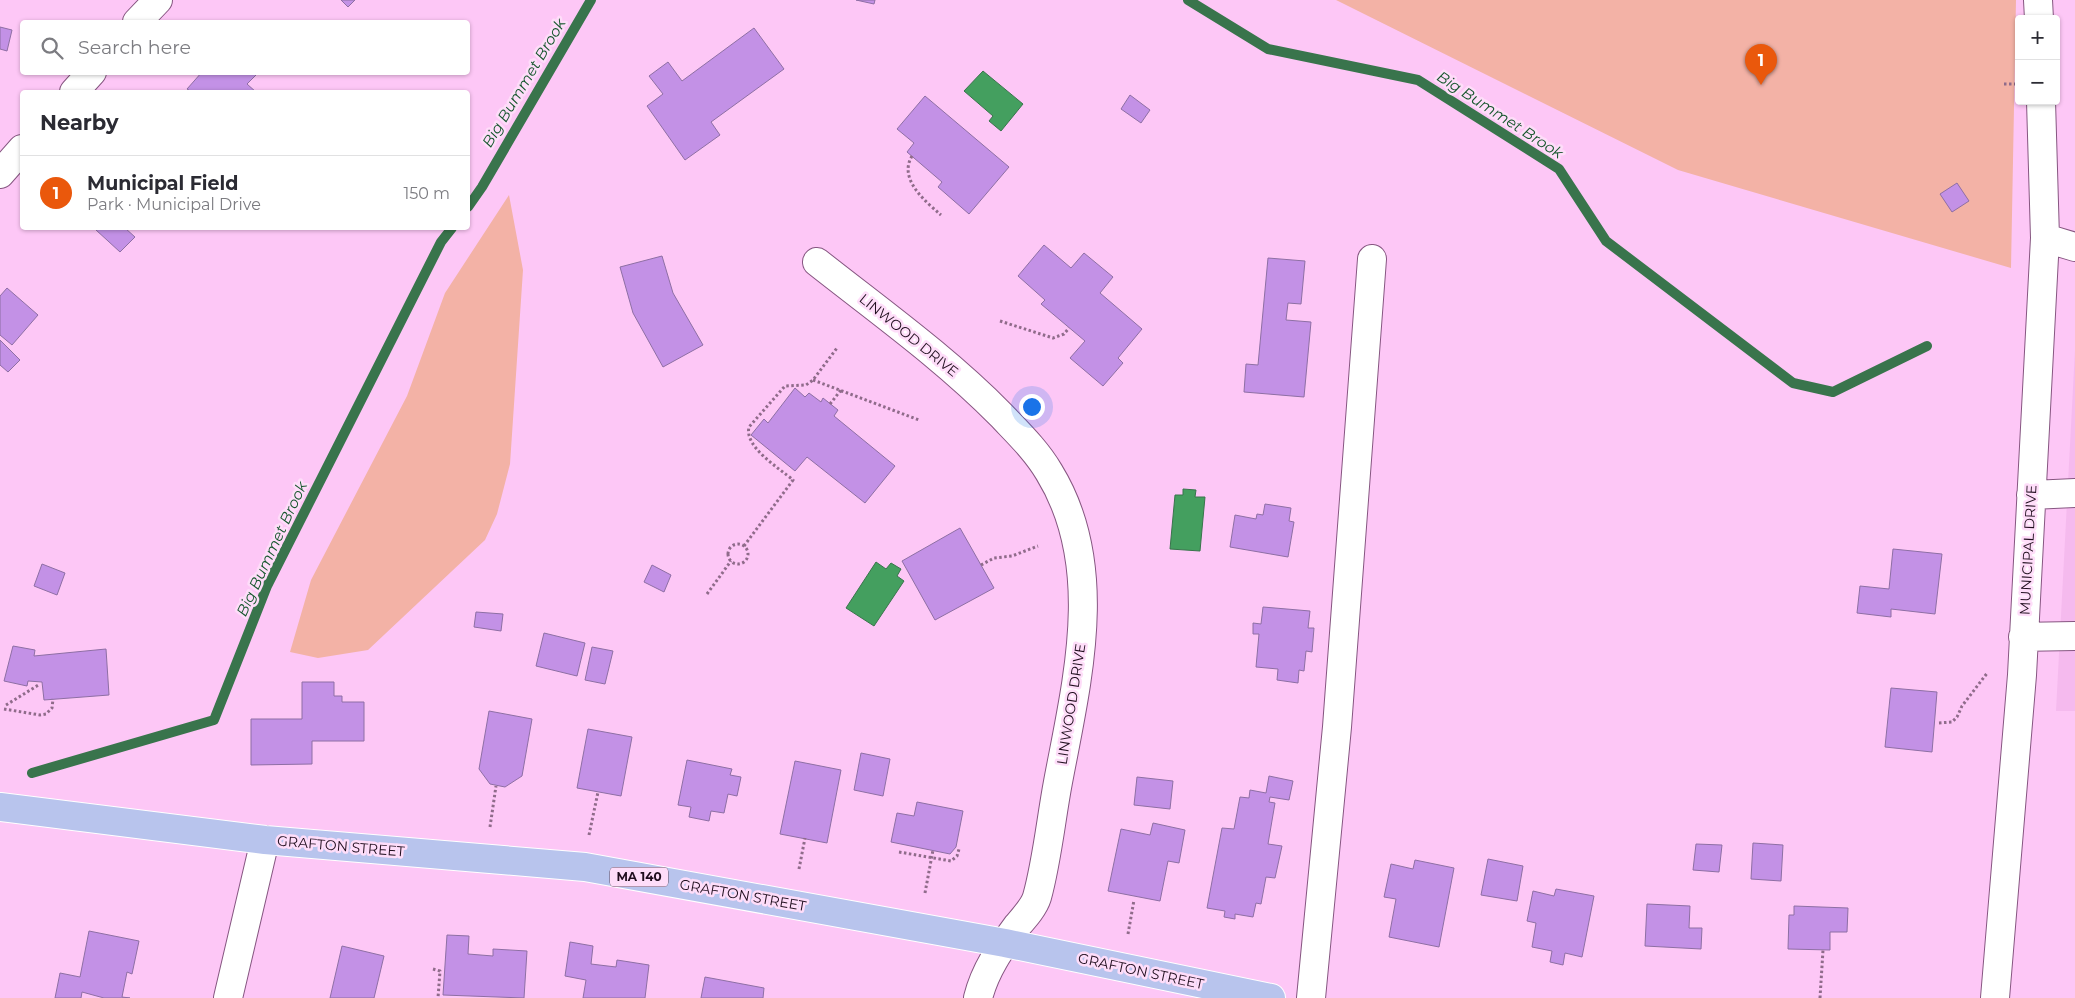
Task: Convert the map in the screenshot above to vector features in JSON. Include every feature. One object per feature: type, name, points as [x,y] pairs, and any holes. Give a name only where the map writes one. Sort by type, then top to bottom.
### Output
[{"type":"main road","name":"GRAFTON STREET","points":[[0,807],[265,840],[585,867],[1004,943],[1271,998]]},
{"type":"street","points":[[139,20],[158,0]]},
{"type":"street","points":[[2038,0],[2039,15]]},
{"type":"street","points":[[76,90],[89,75]]},
{"type":"street","name":"MUNICIPAL DRIVE","points":[[1995,998],[2023,637],[2045,238],[2041,105]]},
{"type":"street","points":[[0,174],[20,151]]},
{"type":"street","points":[[2045,238],[2075,247]]},
{"type":"street","points":[[1311,998],[1337,727],[1372,259]]},
{"type":"street","name":"LINWOOD DRIVE","points":[[817,262],[947,364],[982,395],[1033,449],[1049,472],[1063,499],[1074,530],[1084,606],[1079,672],[1036,900],[1004,943],[987,970],[978,998]]},
{"type":"street","points":[[2031,495],[2075,493]]},
{"type":"street","points":[[2023,637],[2075,636]]},
{"type":"street","points":[[228,998],[265,840]]},
{"type":"path","points":[[2004,84],[2015,84]]},
{"type":"path","points":[[912,156],[908,163],[908,173],[914,189],[941,216]]},
{"type":"path","points":[[1000,321],[1053,338],[1064,334],[1069,328]]},
{"type":"path","points":[[744,546],[793,480],[751,444],[747,433],[749,427],[784,386],[806,385],[813,380],[837,348]]},
{"type":"path","points":[[813,380],[919,420]]},
{"type":"path","points":[[830,404],[841,390]]},
{"type":"path","points":[[731,561],[728,555],[729,549],[738,544],[744,546]]},
{"type":"path","points":[[731,561],[740,563],[745,560],[747,554],[744,546]]},
{"type":"path","points":[[981,565],[994,558],[1012,556],[1038,546]]},
{"type":"path","points":[[707,594],[731,561]]},
{"type":"path","points":[[1939,723],[1952,722],[1957,717],[1962,706],[1978,688],[1988,672]]},
{"type":"path","points":[[40,684],[5,707],[40,715],[46,714],[52,708],[53,699]]},
{"type":"path","points":[[490,826],[496,786]]},
{"type":"path","points":[[589,836],[598,792]]},
{"type":"path","points":[[799,869],[805,838]]},
{"type":"path","points":[[900,852],[951,861],[957,856],[959,849]]},
{"type":"path","points":[[925,893],[933,850]]},
{"type":"path","points":[[1128,934],[1134,900]]},
{"type":"path","points":[[1820,998],[1823,950]]},
{"type":"path","points":[[433,969],[440,971],[438,998]]},
{"type":"shaded area","points":[[1336,0],[2016,0],[2011,268],[1678,170]]},
{"type":"shaded area","points":[[983,71],[1023,104],[1001,131],[989,121],[993,116],[964,91]]},
{"type":"shaded area","points":[[509,195],[523,270],[510,464],[497,514],[485,540],[368,650],[318,658],[290,652],[311,580],[407,396],[445,293]]},
{"type":"shaded area","points":[[2075,350],[2075,711],[2056,711]]},
{"type":"shaded area","points":[[1183,489],[1196,490],[1195,497],[1205,497],[1200,551],[1170,549],[1175,495],[1183,495]]},
{"type":"shaded area","points":[[876,562],[886,569],[891,563],[901,569],[897,576],[904,581],[874,626],[846,608]]},
{"type":"building","points":[[341,0],[355,0],[348,7]]},
{"type":"building","points":[[856,0],[875,0],[874,4]]},
{"type":"building","points":[[0,27],[12,30],[7,51],[0,49]]},
{"type":"building","points":[[754,28],[784,69],[711,122],[720,135],[685,160],[647,106],[663,94],[649,76],[668,62],[682,81]]},
{"type":"building","points":[[199,75],[256,75],[247,84],[254,90],[187,89]]},
{"type":"building","points":[[1130,95],[1150,110],[1141,123],[1121,109]]},
{"type":"building","points":[[925,96],[1009,167],[969,214],[938,187],[942,182],[907,152],[914,143],[897,129]]},
{"type":"building","points":[[1957,183],[1969,201],[1952,212],[1940,194]]},
{"type":"building","points":[[96,230],[127,230],[135,237],[120,252]]},
{"type":"building","points":[[1044,245],[1071,268],[1084,253],[1113,277],[1100,293],[1142,329],[1118,358],[1123,363],[1103,386],[1070,358],[1085,341],[1041,304],[1045,300],[1018,276]]},
{"type":"building","points":[[662,256],[673,293],[703,345],[663,367],[633,313],[620,267]]},
{"type":"building","points":[[1268,258],[1305,261],[1301,304],[1288,303],[1286,320],[1311,322],[1304,397],[1244,392],[1246,364],[1258,365]]},
{"type":"building","points":[[7,288],[38,315],[12,345],[0,335],[0,296]]},
{"type":"building","points":[[0,340],[20,360],[8,372],[0,365]]},
{"type":"building","points":[[795,388],[805,397],[809,393],[821,402],[823,398],[838,410],[834,416],[895,466],[865,503],[807,457],[795,471],[751,435],[764,419],[768,423]]},
{"type":"building","points":[[1265,504],[1291,508],[1289,521],[1294,522],[1288,557],[1230,547],[1235,515],[1256,519],[1257,514],[1263,515]]},
{"type":"building","points":[[960,528],[994,588],[935,620],[902,561]]},
{"type":"building","points":[[1893,549],[1942,554],[1935,614],[1891,609],[1891,617],[1857,613],[1860,586],[1889,589]]},
{"type":"building","points":[[42,564],[65,573],[57,595],[34,586]]},
{"type":"building","points":[[652,565],[671,575],[664,592],[644,582]]},
{"type":"building","points":[[1263,607],[1310,611],[1308,628],[1314,628],[1312,652],[1306,651],[1304,671],[1299,670],[1298,683],[1277,680],[1278,669],[1256,667],[1259,634],[1253,634],[1253,623],[1261,624]]},
{"type":"building","points":[[476,612],[503,614],[501,631],[474,627]]},
{"type":"building","points":[[544,633],[585,643],[577,676],[536,666]]},
{"type":"building","points":[[13,646],[35,650],[34,656],[106,649],[109,695],[44,700],[42,682],[28,681],[27,686],[4,681]]},
{"type":"building","points":[[592,647],[613,651],[605,684],[585,680]]},
{"type":"building","points":[[302,682],[334,682],[334,696],[342,696],[342,702],[364,702],[364,741],[312,741],[312,764],[251,765],[251,719],[302,719]]},
{"type":"building","points":[[1891,688],[1937,692],[1932,752],[1885,747]]},
{"type":"building","points":[[489,711],[532,719],[522,776],[505,787],[490,784],[479,769]]},
{"type":"building","points":[[588,729],[632,737],[621,796],[577,788]]},
{"type":"building","points":[[861,753],[890,759],[883,796],[854,790]]},
{"type":"building","points":[[687,760],[732,769],[730,775],[741,777],[737,796],[728,794],[724,813],[711,811],[709,821],[689,817],[691,807],[678,805]]},
{"type":"building","points":[[795,761],[841,770],[827,843],[780,834]]},
{"type":"building","points":[[1269,776],[1293,781],[1289,800],[1270,797],[1269,802],[1275,803],[1268,844],[1282,846],[1275,878],[1266,877],[1261,904],[1256,903],[1253,917],[1235,914],[1235,919],[1224,917],[1225,911],[1207,908],[1222,828],[1234,829],[1240,797],[1249,798],[1250,790],[1266,793]]},
{"type":"building","points":[[1137,777],[1173,781],[1170,809],[1134,805]]},
{"type":"building","points":[[917,802],[963,811],[956,847],[950,854],[891,842],[897,813],[914,816]]},
{"type":"building","points":[[1153,823],[1185,830],[1179,863],[1168,861],[1160,901],[1108,891],[1121,829],[1150,835]]},
{"type":"building","points":[[1753,843],[1783,845],[1781,881],[1751,879]]},
{"type":"building","points":[[1696,844],[1722,845],[1719,872],[1693,870]]},
{"type":"building","points":[[1488,859],[1523,866],[1517,901],[1481,895]]},
{"type":"building","points":[[1415,860],[1454,868],[1439,947],[1389,937],[1396,899],[1384,897],[1391,864],[1413,869]]},
{"type":"building","points":[[1556,889],[1594,896],[1582,957],[1565,953],[1563,965],[1550,962],[1552,951],[1532,947],[1536,923],[1527,921],[1533,891],[1554,896]]},
{"type":"building","points":[[1647,904],[1690,906],[1689,928],[1702,928],[1701,949],[1645,946]]},
{"type":"building","points":[[1794,906],[1848,908],[1847,932],[1830,932],[1830,950],[1788,949],[1789,915],[1794,915]]},
{"type":"building","points":[[89,931],[139,941],[132,974],[127,972],[122,997],[130,998],[104,998],[82,992],[81,998],[55,998],[60,973],[80,977]]},
{"type":"building","points":[[447,935],[469,936],[468,954],[493,956],[493,949],[527,951],[524,998],[443,995]]},
{"type":"building","points":[[570,942],[593,946],[591,964],[616,967],[617,960],[649,965],[645,998],[583,998],[586,980],[565,976]]},
{"type":"building","points":[[342,946],[384,956],[374,998],[330,998]]},
{"type":"building","points":[[705,977],[764,988],[763,998],[701,998]]},
{"type":"waterway","name":"Big Bummet Brook","points":[[470,204],[482,187],[591,0]]},
{"type":"waterway","name":"Big Bummet Brook","points":[[1188,0],[1268,49],[1418,80],[1559,169],[1606,241],[1793,383],[1833,392],[1927,346]]},
{"type":"waterway","name":"Big Bummet Brook","points":[[32,773],[214,720],[267,586],[441,242],[450,230]]},
{"type":"place","name":"Municipal Field","points":[[1761,85]]}]
